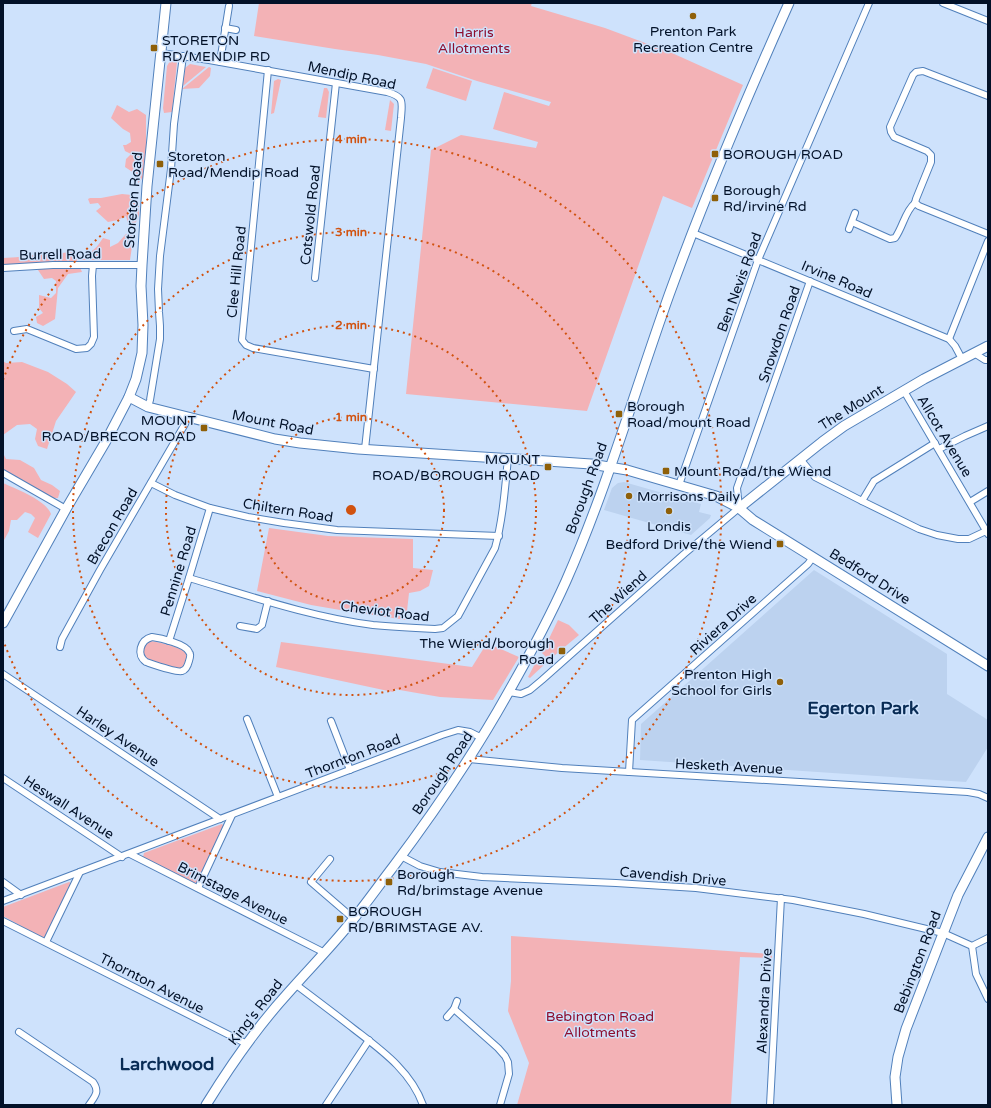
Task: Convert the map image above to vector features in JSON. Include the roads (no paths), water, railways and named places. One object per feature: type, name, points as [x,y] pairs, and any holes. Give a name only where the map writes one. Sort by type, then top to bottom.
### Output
[{"type":"street","name":"Storeton Road","points":[[129,397],[136,379],[142,353],[143,325],[141,286],[147,186],[166,3]]},
{"type":"street","name":"Borough Road","points":[[334,943],[402,856],[469,759],[509,692],[566,581],[610,467],[665,308],[693,233],[738,119],[789,3]]},
{"type":"street","name":"Ben Nevis Road","points":[[679,485],[758,260],[868,3]]},
{"type":"street","points":[[943,3],[988,22]]},
{"type":"street","points":[[220,62],[229,6]]},
{"type":"street","points":[[225,28],[236,30]]},
{"type":"street","name":"Mendip Road","points":[[162,53],[268,70],[394,94],[398,95],[401,99],[402,105],[365,450]]},
{"type":"street","points":[[148,407],[160,339],[158,289],[160,256],[171,169],[175,115],[183,56]]},
{"type":"street","name":"Clee Hill Road","points":[[268,70],[242,340],[246,345],[253,348],[374,369]]},
{"type":"street","points":[[852,222],[890,239],[896,238],[909,211],[915,203],[931,162],[931,154],[927,150],[894,137],[890,127],[913,75],[916,72],[923,71],[988,96]]},
{"type":"street","name":"Cotswold Road","points":[[315,278],[336,83]]},
{"type":"street","points":[[915,203],[988,234]]},
{"type":"street","points":[[849,229],[855,213]]},
{"type":"street","name":"Irvine Road","points":[[693,233],[949,339]]},
{"type":"street","points":[[962,359],[955,346],[949,339],[988,241]]},
{"type":"street","name":"Burrell Road","points":[[3,268],[53,265],[142,265]]},
{"type":"street","points":[[14,331],[27,329],[76,349],[87,348],[94,338],[93,265]]},
{"type":"street","name":"Snowdon Road","points":[[739,508],[737,490],[810,281]]},
{"type":"street","name":"The Mount","points":[[739,508],[844,426],[924,379],[988,346]]},
{"type":"street","points":[[974,353],[984,360],[988,360]]},
{"type":"street","name":"Allcot Avenue","points":[[904,391],[987,533]]},
{"type":"street","points":[[3,623],[129,397]]},
{"type":"street","name":"Mount Road","points":[[129,397],[148,407],[275,439],[365,450],[591,464],[627,470],[716,496],[739,508]]},
{"type":"street","name":"Brecon Road","points":[[60,647],[69,625],[186,424],[187,418]]},
{"type":"street","points":[[862,501],[874,481],[937,446],[988,426]]},
{"type":"street","name":"Cheviot Road","points":[[189,578],[299,610],[334,618],[373,625],[434,629],[443,628],[458,616],[495,548],[499,536],[508,458]]},
{"type":"street","points":[[800,459],[815,477],[919,529],[937,535],[958,539],[969,539],[987,533]]},
{"type":"street","points":[[3,473],[66,509]]},
{"type":"street","name":"Chiltern Road","points":[[151,483],[174,495],[210,508],[248,517],[284,523],[337,530],[499,536]]},
{"type":"street","points":[[970,502],[988,491]]},
{"type":"street","name":"Pennine Road","points":[[169,641],[210,508]]},
{"type":"street","name":"Bedford Drive","points":[[739,508],[753,520],[988,666]]},
{"type":"street","name":"The Wiend","points":[[509,692],[521,694],[530,690],[684,554],[739,508]]},
{"type":"street","name":"Riviera Drive","points":[[629,772],[632,720],[808,564],[812,557]]},
{"type":"street","points":[[240,626],[256,629],[262,625],[268,601]]},
{"type":"street","points":[[148,638],[169,641],[187,648],[190,655],[187,668],[182,671],[177,671],[146,662],[141,658],[140,654],[143,642],[148,638]]},
{"type":"street","name":"Harley Avenue","points":[[3,674],[220,819]]},
{"type":"street","points":[[247,718],[278,797]]},
{"type":"street","points":[[331,721],[350,770]]},
{"type":"street","name":"Thornton Road","points":[[3,902],[442,734],[458,730],[470,732],[482,738]]},
{"type":"street","name":"Hesketh Avenue","points":[[469,759],[562,768],[968,792],[979,794],[988,798]]},
{"type":"street","name":"Heswall Avenue","points":[[3,778],[122,857]]},
{"type":"street","points":[[198,888],[232,815]]},
{"type":"street","name":"Bebington Road","points":[[897,1105],[896,1077],[898,1057],[906,1029],[958,894],[988,837]]},
{"type":"street","name":"Brimstage Avenue","points":[[130,854],[325,953]]},
{"type":"street","name":"Cavendish Drive","points":[[402,856],[420,866],[440,872],[482,877],[696,888],[781,898],[864,914],[943,933]]},
{"type":"street","points":[[330,859],[311,882],[354,919]]},
{"type":"street","points":[[46,942],[80,872]]},
{"type":"street","points":[[3,882],[21,894]]},
{"type":"street","name":"Alexandra Drive","points":[[770,1105],[781,898]]},
{"type":"street","name":"Thornton Avenue","points":[[3,920],[247,1044]]},
{"type":"street","points":[[943,933],[972,946]]},
{"type":"street","points":[[972,946],[988,938]]},
{"type":"street","name":"King's Road","points":[[206,1105],[261,1025],[295,984],[334,943]]},
{"type":"street","points":[[972,946],[976,974],[988,999]]},
{"type":"street","points":[[295,984],[369,1040],[396,1064],[410,1080],[423,1105]]},
{"type":"street","points":[[447,1017],[454,1009],[457,1001]]},
{"type":"street","points":[[454,1009],[498,1048],[508,1062],[509,1074],[500,1105]]},
{"type":"street","points":[[19,1032],[93,1082],[97,1093],[89,1105]]},
{"type":"street","points":[[326,1105],[369,1040]]},
{"type":"place","name":"Prenton Park Recreation Centre","points":[[693,16]]},
{"type":"place","name":"STORETON RD/MENDIP RD","points":[[154,48]]},
{"type":"place","name":"BOROUGH ROAD","points":[[715,154]]},
{"type":"place","name":"Storeton Road/Mendip Road","points":[[160,164]]},
{"type":"place","name":"Borough Rd/irvine Rd","points":[[715,198]]},
{"type":"place","name":"Borough Road/mount Road","points":[[619,414]]},
{"type":"place","name":"MOUNT ROAD/BRECON ROAD","points":[[204,428]]},
{"type":"place","name":"MOUNT ROAD/BOROUGH ROAD","points":[[548,467]]},
{"type":"place","name":"Mount Road/the Wiend","points":[[666,471]]},
{"type":"place","name":"Morrisons Daily","points":[[629,496]]},
{"type":"place","name":"Londis","points":[[669,511]]},
{"type":"place","name":"Bedford Drive/the Wiend","points":[[780,544]]},
{"type":"place","name":"The Wiend/borough Road","points":[[562,651]]},
{"type":"place","name":"Prenton High School for Girls","points":[[780,682]]},
{"type":"place","name":"Borough Rd/brimstage Avenue","points":[[389,882]]},
{"type":"place","name":"BOROUGH RD/BRIMSTAGE AV.","points":[[340,919]]},
{"type":"district","name":"Egerton Park","points":[[863,708]]},
{"type":"district","name":"Larchwood","points":[[167,1064]]},
{"type":"park label","name":"Harris Allotments","points":[[474,40]]},
{"type":"park label","name":"Bebington Road Allotments","points":[[600,1024]]}]
